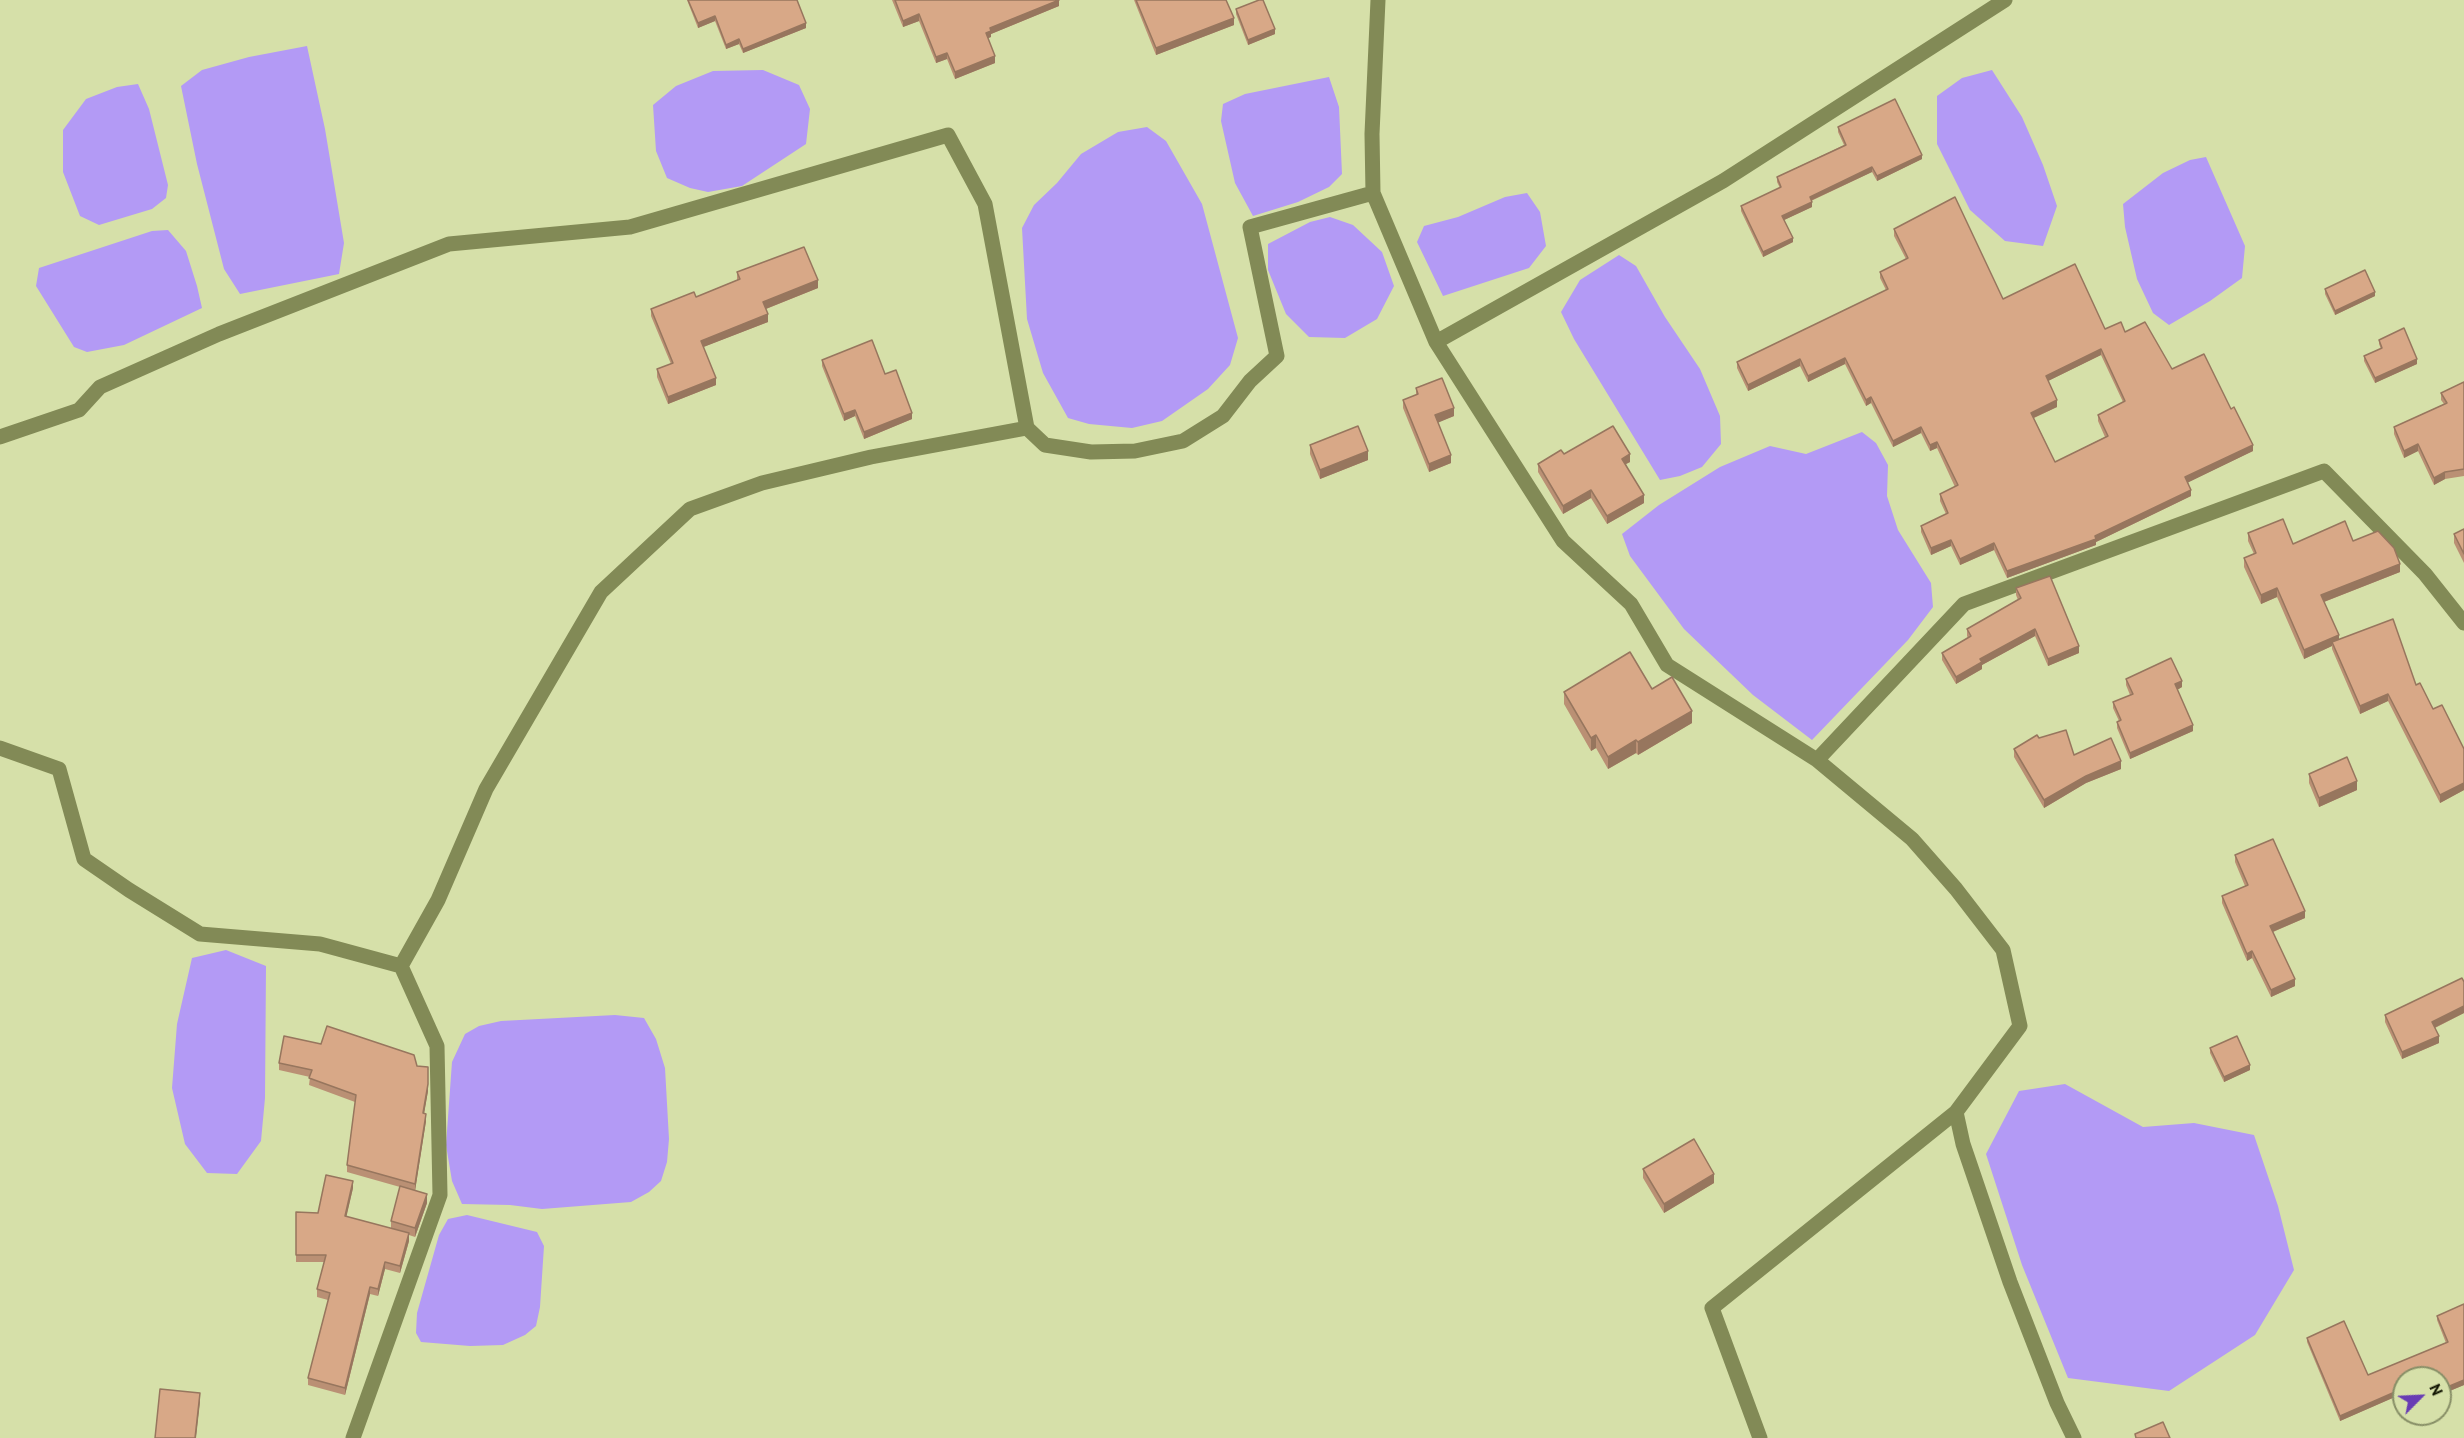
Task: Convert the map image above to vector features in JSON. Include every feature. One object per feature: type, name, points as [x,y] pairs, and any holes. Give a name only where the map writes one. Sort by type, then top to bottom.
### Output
[{"type":"street","points":[[1378,0],[1372,134],[1373,193],[1436,342],[1563,541],[1631,604],[1667,665],[1817,760],[1912,839],[1956,889],[2003,950],[2020,1026],[1956,1112],[1712,1308],[1760,1438]]},
{"type":"street","points":[[1436,342],[1723,181],[2005,0]]},
{"type":"street","points":[[0,437],[79,411],[100,387],[219,334],[449,244],[630,226],[948,135],[985,204],[1028,428],[1045,445],[1091,452],[1135,451],[1183,441],[1223,416],[1250,381],[1277,356],[1250,226],[1373,193]]},
{"type":"street","points":[[401,966],[438,900],[486,789],[601,592],[690,509],[762,483],[871,457],[1028,428]]},
{"type":"street","points":[[1817,760],[1964,604],[2324,471],[2425,574],[2464,623]]},
{"type":"street","points":[[0,748],[60,769],[84,859],[129,891],[200,934],[320,944],[401,966]]},
{"type":"street","points":[[353,1438],[440,1195],[437,1046],[401,966]]},
{"type":"street","points":[[1956,1112],[1963,1144],[2010,1282],[2057,1403],[2074,1438]]},
{"type":"shaded area","points":[[307,46],[325,129],[344,243],[339,274],[240,294],[224,269],[197,164],[181,86],[202,70],[249,57]]},
{"type":"shaded area","points":[[763,70],[799,85],[810,109],[806,144],[742,186],[708,192],[690,188],[667,178],[656,151],[653,105],[676,86],[713,71]]},
{"type":"shaded area","points":[[1992,70],[2022,117],[2043,165],[2057,206],[2043,246],[2005,241],[1970,210],[1937,144],[1937,96],[1962,78]]},
{"type":"shaded area","points":[[1329,77],[1339,107],[1342,174],[1329,187],[1298,202],[1253,216],[1235,183],[1221,121],[1223,104],[1245,94]]},
{"type":"shaded area","points":[[138,84],[149,109],[168,185],[166,198],[152,209],[99,225],[80,216],[63,172],[63,130],[86,99],[117,87]]},
{"type":"shaded area","points":[[1147,127],[1166,141],[1202,204],[1238,338],[1230,365],[1208,389],[1162,421],[1132,428],[1089,424],[1068,418],[1043,373],[1027,319],[1022,228],[1034,205],[1057,183],[1081,154],[1118,132]]},
{"type":"shaded area","points":[[2206,157],[2245,246],[2242,278],[2210,301],[2169,325],[2153,313],[2137,279],[2125,227],[2123,204],[2163,173],[2190,160]]},
{"type":"shaded area","points":[[1527,193],[1540,212],[1546,246],[1529,268],[1443,296],[1417,242],[1424,226],[1458,217],[1505,197]]},
{"type":"shaded area","points":[[1330,217],[1353,225],[1382,252],[1394,286],[1377,319],[1345,338],[1309,337],[1286,314],[1268,270],[1268,244],[1310,222]]},
{"type":"shaded area","points":[[168,230],[186,251],[202,308],[124,345],[87,352],[74,347],[36,286],[39,268],[152,231]]},
{"type":"shaded area","points":[[1619,255],[1636,266],[1665,317],[1700,369],[1720,416],[1721,444],[1702,467],[1680,476],[1660,480],[1574,339],[1561,312],[1580,280]]},
{"type":"shaded area","points":[[1862,432],[1876,443],[1888,465],[1887,496],[1898,530],[1931,583],[1933,607],[1908,640],[1812,740],[1753,695],[1684,629],[1630,556],[1622,534],[1659,505],[1720,467],[1770,446],[1806,454]]},
{"type":"shaded area","points":[[226,950],[266,966],[265,1098],[261,1141],[237,1174],[207,1173],[185,1144],[172,1088],[177,1024],[192,958]]},
{"type":"shaded area","points":[[615,1015],[644,1018],[656,1039],[665,1068],[669,1139],[667,1162],[661,1181],[649,1192],[631,1202],[542,1209],[510,1205],[462,1204],[452,1181],[446,1145],[452,1062],[465,1034],[479,1026],[501,1021]]},
{"type":"shaded area","points":[[2065,1084],[2143,1127],[2194,1123],[2254,1135],[2278,1206],[2294,1270],[2255,1335],[2169,1391],[2068,1378],[2022,1265],[1986,1154],[2019,1091]]},
{"type":"shaded area","points":[[467,1215],[537,1232],[544,1246],[540,1307],[536,1326],[525,1335],[503,1345],[470,1346],[421,1342],[416,1333],[417,1313],[439,1235],[448,1219]]},
{"type":"building","points":[[688,0],[797,0],[806,23],[743,49],[739,39],[726,45],[715,16],[698,23]]},
{"type":"building","points":[[895,0],[1059,0],[990,28],[991,31],[986,33],[995,56],[955,72],[947,53],[936,57],[919,14],[903,21]]},
{"type":"building","points":[[1136,0],[1226,0],[1234,18],[1156,48]]},
{"type":"building","points":[[1263,0],[1275,29],[1248,40],[1236,9]]},
{"type":"building","points":[[1895,99],[1922,155],[1877,176],[1872,167],[1810,197],[1812,202],[1782,216],[1793,238],[1763,252],[1741,206],[1781,187],[1777,177],[1846,145],[1838,127]]},
{"type":"building","points":[[1955,197],[2003,299],[2075,264],[2105,329],[2121,322],[2125,332],[2145,322],[2172,369],[2204,354],[2231,409],[2234,407],[2253,445],[2185,477],[2191,490],[2095,536],[2096,539],[2007,571],[1994,543],[1960,559],[1951,540],[1931,548],[1921,526],[1948,513],[1940,494],[1958,485],[1937,442],[1930,445],[1921,427],[1893,441],[1871,397],[1866,400],[1845,358],[1808,376],[1800,359],[1748,385],[1737,362],[1888,289],[1880,272],[1908,258],[1894,229]],"holes":[[[2101,349],[2125,401],[2098,415],[2108,436],[2055,462],[2031,413],[2057,400],[2046,376]]]},
{"type":"building","points":[[804,247],[818,280],[763,302],[768,314],[701,341],[716,378],[668,397],[657,369],[673,363],[651,309],[694,292],[696,297],[740,279],[737,272]]},
{"type":"building","points":[[2365,270],[2375,292],[2335,311],[2325,289]]},
{"type":"building","points":[[2404,328],[2417,359],[2375,378],[2364,356],[2382,348],[2379,340]]},
{"type":"building","points":[[872,340],[885,374],[896,370],[912,413],[864,432],[855,410],[844,414],[822,360]]},
{"type":"building","points":[[1442,378],[1454,408],[1435,415],[1451,455],[1429,464],[1403,400],[1418,394],[1416,388]]},
{"type":"building","points":[[2464,382],[2464,469],[2445,472],[2434,478],[2418,444],[2404,451],[2394,427],[2447,403],[2441,393]]},
{"type":"building","points":[[1358,426],[1368,451],[1320,470],[1310,445]]},
{"type":"building","points":[[1613,426],[1630,454],[1622,459],[1644,495],[1607,516],[1591,490],[1563,506],[1538,464],[1561,450],[1564,454]]},
{"type":"building","points":[[2283,519],[2293,544],[2345,521],[2353,541],[2378,531],[2394,548],[2400,564],[2321,595],[2339,635],[2304,650],[2277,588],[2261,595],[2244,558],[2256,553],[2248,533]]},
{"type":"building","points":[[2464,529],[2464,554],[2454,534]]},
{"type":"building","points":[[2050,576],[2079,646],[2048,659],[2035,629],[1980,659],[1982,662],[1956,677],[1942,653],[1971,636],[1967,629],[2021,598],[2016,588]]},
{"type":"building","points":[[2393,619],[2416,685],[2420,683],[2433,709],[2442,705],[2464,749],[2464,783],[2440,795],[2388,694],[2360,706],[2332,642]]},
{"type":"building","points":[[1630,652],[1652,689],[1672,677],[1692,711],[1608,757],[1596,735],[1591,738],[1564,692]]},
{"type":"building","points":[[2171,658],[2182,681],[2175,684],[2193,725],[2130,753],[2117,722],[2121,720],[2113,702],[2133,694],[2126,679]]},
{"type":"building","points":[[2066,730],[2074,755],[2111,738],[2121,761],[2086,776],[2044,800],[2014,749],[2037,735],[2039,738]]},
{"type":"building","points":[[2347,757],[2357,781],[2319,798],[2309,774]]},
{"type":"building","points":[[2273,839],[2305,911],[2270,926],[2295,979],[2271,990],[2252,951],[2247,954],[2222,896],[2248,885],[2235,855]]},
{"type":"building","points":[[2462,978],[2464,1006],[2432,1022],[2439,1036],[2402,1052],[2385,1015]]},
{"type":"building","points":[[327,1026],[414,1055],[417,1066],[428,1067],[428,1084],[423,1113],[426,1114],[415,1184],[347,1165],[356,1095],[309,1078],[312,1070],[279,1063],[284,1036],[321,1044]]},
{"type":"building","points":[[2237,1036],[2250,1065],[2224,1077],[2210,1048]]},
{"type":"building","points":[[1694,1139],[1714,1174],[1664,1204],[1643,1169]]},
{"type":"building","points":[[326,1175],[353,1181],[345,1216],[409,1233],[400,1266],[385,1262],[378,1289],[370,1287],[345,1388],[308,1378],[330,1293],[317,1289],[326,1255],[296,1255],[296,1212],[318,1213]]},
{"type":"building","points":[[400,1186],[427,1194],[415,1228],[391,1221]]},
{"type":"building","points":[[2464,1304],[2464,1380],[2452,1385],[2452,1366],[2392,1366],[2392,1393],[2340,1416],[2307,1338],[2344,1321],[2368,1375],[2448,1342],[2437,1316]]},
{"type":"building","points":[[160,1389],[200,1393],[195,1438],[155,1438]]},
{"type":"building","points":[[2163,1422],[2170,1438],[2136,1438],[2135,1434]]}]
